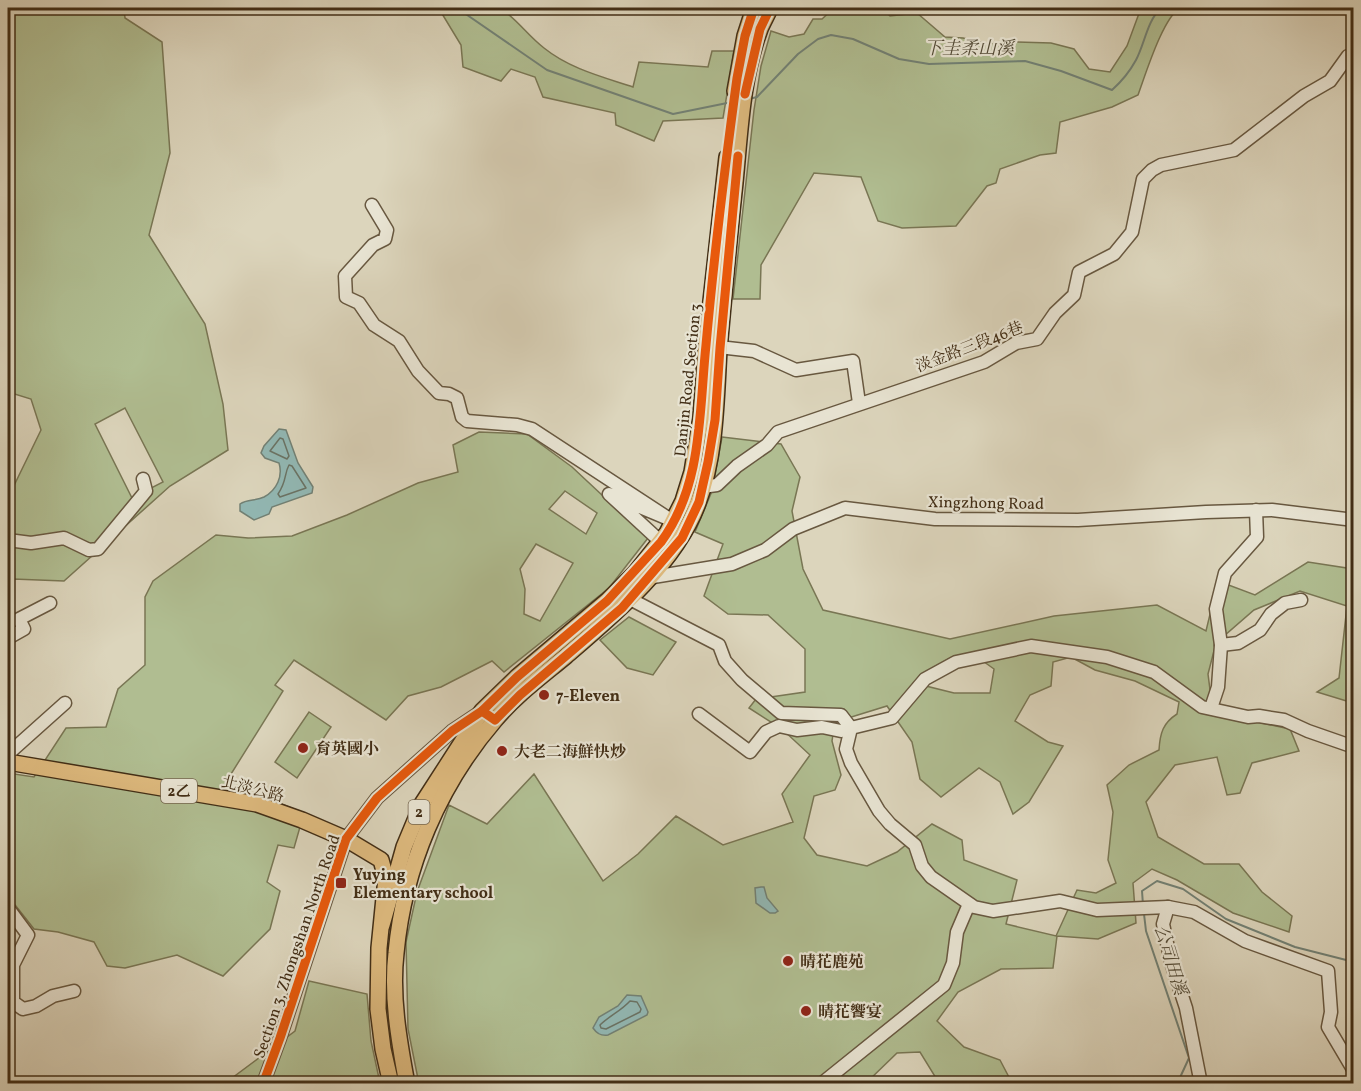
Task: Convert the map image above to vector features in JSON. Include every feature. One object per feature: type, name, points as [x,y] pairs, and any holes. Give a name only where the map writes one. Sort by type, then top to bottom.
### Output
[{"type":"main road","name":"2","points":[[742,78],[745,36],[754,8]]},
{"type":"main road","name":"2","points":[[742,78],[770,8]]},
{"type":"main road","name":"Danjin Road Section 3","points":[[407,1083],[396,1006],[395,954],[412,867],[427,826],[461,766],[495,720],[520,695],[630,599],[641,576],[667,534],[683,501],[693,472],[713,347],[742,78]]},
{"type":"main road","name":"Danjin Road Section 3","points":[[382,925],[404,847],[422,804],[482,711],[517,677],[607,601],[641,576],[682,538],[699,502],[715,420],[713,347]]},
{"type":"main road","name":"北淡公路","points":[[8,762],[257,804],[346,839],[381,860],[386,878],[382,925]]},
{"type":"main road","name":"2","points":[[382,925],[379,948],[378,1009],[383,1049],[391,1083]]},
{"type":"street","name":"淡金路三段46巷","points":[[702,488],[717,484],[737,466],[767,445],[778,432],[984,362],[1016,343],[1037,339],[1055,313],[1074,295],[1079,272],[1114,254],[1132,232],[1143,179],[1152,170],[1161,165],[1234,150],[1304,96],[1330,81],[1348,56],[1353,54]]},
{"type":"street","points":[[372,206],[387,230],[386,239],[373,245],[345,276],[346,297],[359,303],[375,325],[399,340],[418,371],[439,393],[457,398],[462,417],[467,421],[517,425],[532,429],[672,520],[609,494],[661,542]]},
{"type":"street","points":[[713,347],[788,356]]},
{"type":"street","points":[[754,351],[796,370],[853,361],[859,403]]},
{"type":"street","points":[[8,540],[31,543],[64,538],[90,550],[98,549],[146,490],[143,480]]},
{"type":"street","name":"Xingzhong Road","points":[[641,576],[732,564],[765,550],[793,529],[845,508],[934,519],[1078,520],[1272,510],[1353,520]]},
{"type":"street","points":[[1211,708],[1218,687],[1221,645],[1216,609],[1225,573],[1257,537],[1256,510]]},
{"type":"street","points":[[630,599],[719,645],[725,661],[742,680],[781,712],[841,716],[851,728]]},
{"type":"street","points":[[1221,645],[1238,643],[1260,630],[1271,614],[1285,603],[1301,600]]},
{"type":"street","points":[[8,638],[24,629],[19,620],[50,603]]},
{"type":"street","points":[[699,714],[750,752],[766,732],[779,726],[797,730],[822,727],[841,730],[892,718],[924,679],[956,662],[1031,646],[1107,657],[1154,672],[1185,693],[1195,703],[1248,717],[1259,716],[1284,720],[1353,747]]},
{"type":"street","points":[[8,754],[65,703]]},
{"type":"street","points":[[482,711],[495,720]]},
{"type":"street","name":"Section 3, Zhongshan North Road","points":[[263,1083],[346,839],[377,798],[452,731],[482,711]]},
{"type":"street","points":[[851,728],[846,749],[850,763],[879,811],[890,824],[915,845],[922,866],[931,877],[969,904],[993,911],[1060,901],[1097,910],[1168,908],[1194,912],[1245,941],[1328,971],[1331,1012],[1328,1027],[1353,1071]]},
{"type":"street","points":[[821,1083],[944,985],[953,963],[957,932],[969,904]]},
{"type":"street","points":[[8,908],[28,935],[13,964],[13,1002],[23,1009],[36,1006],[53,996],[74,991]]},
{"type":"street","points":[[1168,908],[1163,924],[1186,1008],[1201,1083]]},
{"type":"green space","points":[[8,8],[124,8],[125,18],[162,42],[170,153],[149,235],[205,324],[223,404],[228,450],[170,486],[64,581],[13,579],[8,581],[8,498],[41,430],[31,399],[8,392]],"holes":[[[125,408],[163,482],[132,498],[95,424]]]},
{"type":"green space","points":[[414,8],[500,8],[538,43],[565,62],[633,87],[639,62],[708,67],[712,51],[734,51],[723,118],[663,121],[654,141],[616,125],[615,113],[543,97],[535,77],[511,69],[501,81],[463,67],[461,45],[441,12]]},
{"type":"green space","points":[[834,8],[882,8],[890,16],[917,13],[945,37],[963,38],[987,44],[1051,43],[1074,49],[1089,69],[1110,72],[1127,46],[1141,8],[1181,8],[1168,21],[1162,33],[1138,95],[1112,107],[1060,122],[1056,153],[1040,155],[1000,169],[996,183],[987,186],[956,226],[902,228],[878,221],[861,177],[814,173],[761,265],[760,299],[733,299],[754,110],[761,66],[771,31],[789,37],[804,34],[813,19],[822,19]]},
{"type":"green space","points":[[479,432],[527,434],[572,467],[648,538],[609,588],[504,672],[492,661],[441,687],[408,696],[386,720],[294,660],[275,685],[283,691],[221,790],[264,797],[304,813],[294,848],[278,845],[267,882],[280,891],[270,929],[223,976],[177,955],[125,968],[107,966],[94,942],[58,932],[34,929],[8,896],[8,773],[34,777],[66,728],[106,727],[118,689],[145,665],[145,597],[153,581],[216,535],[248,538],[292,536],[347,515],[418,483],[458,472],[453,445]],"holes":[[[565,491],[597,513],[586,534],[549,509]],[[536,544],[573,563],[540,621],[524,614],[525,589],[520,569]]]},
{"type":"green space","points":[[722,437],[781,444],[800,477],[792,511],[803,569],[823,610],[950,639],[1054,616],[1157,605],[1206,631],[1218,581],[1255,595],[1308,562],[1353,569],[1353,703],[1317,692],[1339,678],[1347,606],[1300,591],[1254,610],[1216,643],[1208,674],[1213,713],[1290,729],[1299,751],[1252,763],[1240,793],[1227,795],[1217,757],[1175,765],[1146,802],[1158,837],[1204,864],[1239,864],[1262,892],[1292,916],[1289,932],[1233,913],[1177,880],[1152,869],[1133,883],[1136,923],[1098,939],[1057,936],[1053,968],[1001,969],[958,992],[937,1021],[964,1047],[1000,1060],[1012,1083],[939,1083],[920,1052],[897,1053],[866,1083],[419,1084],[408,1029],[406,942],[417,892],[449,805],[487,824],[534,774],[603,881],[638,854],[676,816],[723,845],[793,822],[782,794],[810,755],[782,729],[749,708],[756,699],[805,692],[805,649],[768,615],[728,614],[704,596],[723,544],[695,532],[712,491]],"holes":[[[973,654],[994,669],[990,693],[954,693],[926,686],[920,675],[952,657]],[[1071,657],[1095,670],[1135,681],[1179,702],[1177,714],[1168,721],[1163,729],[1159,750],[1129,765],[1107,785],[1113,812],[1108,860],[1116,883],[1096,893],[1077,890],[1056,936],[1006,924],[1017,880],[964,860],[962,840],[932,824],[897,852],[867,866],[817,855],[804,838],[814,796],[835,790],[841,775],[832,741],[835,722],[887,706],[912,742],[920,779],[941,797],[979,768],[1000,782],[1013,814],[1029,802],[1063,746],[1048,742],[1015,721],[1030,695],[1051,686],[1053,662]]]},
{"type":"green space","points":[[629,617],[676,642],[653,675],[627,668],[600,640]]},
{"type":"green space","points":[[309,712],[331,727],[297,778],[275,762]]},
{"type":"green space","points":[[309,981],[367,994],[371,1041],[380,1083],[224,1084],[295,1031]]},
{"type":"water","points":[[279,429],[286,430],[298,463],[313,487],[312,493],[272,507],[269,514],[254,520],[240,511],[240,504],[264,497],[278,482],[279,463],[265,458],[261,453]]},
{"type":"water","points":[[764,887],[767,898],[778,911],[775,913],[770,913],[756,903],[755,888]]},
{"type":"water","points":[[627,995],[641,996],[648,1012],[647,1015],[608,1035],[598,1033],[593,1028],[599,1017],[618,1006]]},
{"type":"waterway","name":"下圭柔山溪","points":[[457,8],[547,70],[673,114],[737,101]]},
{"type":"waterway","name":"下圭柔山溪","points":[[749,99],[757,97],[798,54],[818,39],[831,35],[853,39],[899,59],[929,64],[1025,61],[1061,71],[1112,90],[1134,64],[1152,19],[1161,8]]},
{"type":"waterway","name":"公司田溪","points":[[1143,905],[1142,891],[1157,881],[1183,889],[1226,919],[1295,947],[1354,962]]},
{"type":"waterway","name":"公司田溪","points":[[1144,914],[1146,931],[1189,1058],[1177,1084]]},
{"type":"cycle path","points":[[263,1084],[346,839],[377,798],[452,731],[482,711],[517,677],[607,601],[661,542],[675,520],[685,496],[697,447],[720,211],[737,78],[745,36],[754,8]]},
{"type":"cycle path","points":[[745,94],[760,29],[770,8]]},
{"type":"cycle path","points":[[482,711],[495,720],[520,695],[622,608],[682,538],[699,502],[715,420],[738,156]]},
{"type":"place","name":"7-Eleven","points":[[544,695]]},
{"type":"place","name":"育英國小","points":[[303,748]]},
{"type":"place","name":"大老二海鮮快炒","points":[[502,751]]},
{"type":"place","name":"Yuying Elementary school","points":[[341,883]]},
{"type":"place","name":"晴花鹿苑","points":[[788,961]]},
{"type":"place","name":"晴花饗宴","points":[[806,1011]]}]
